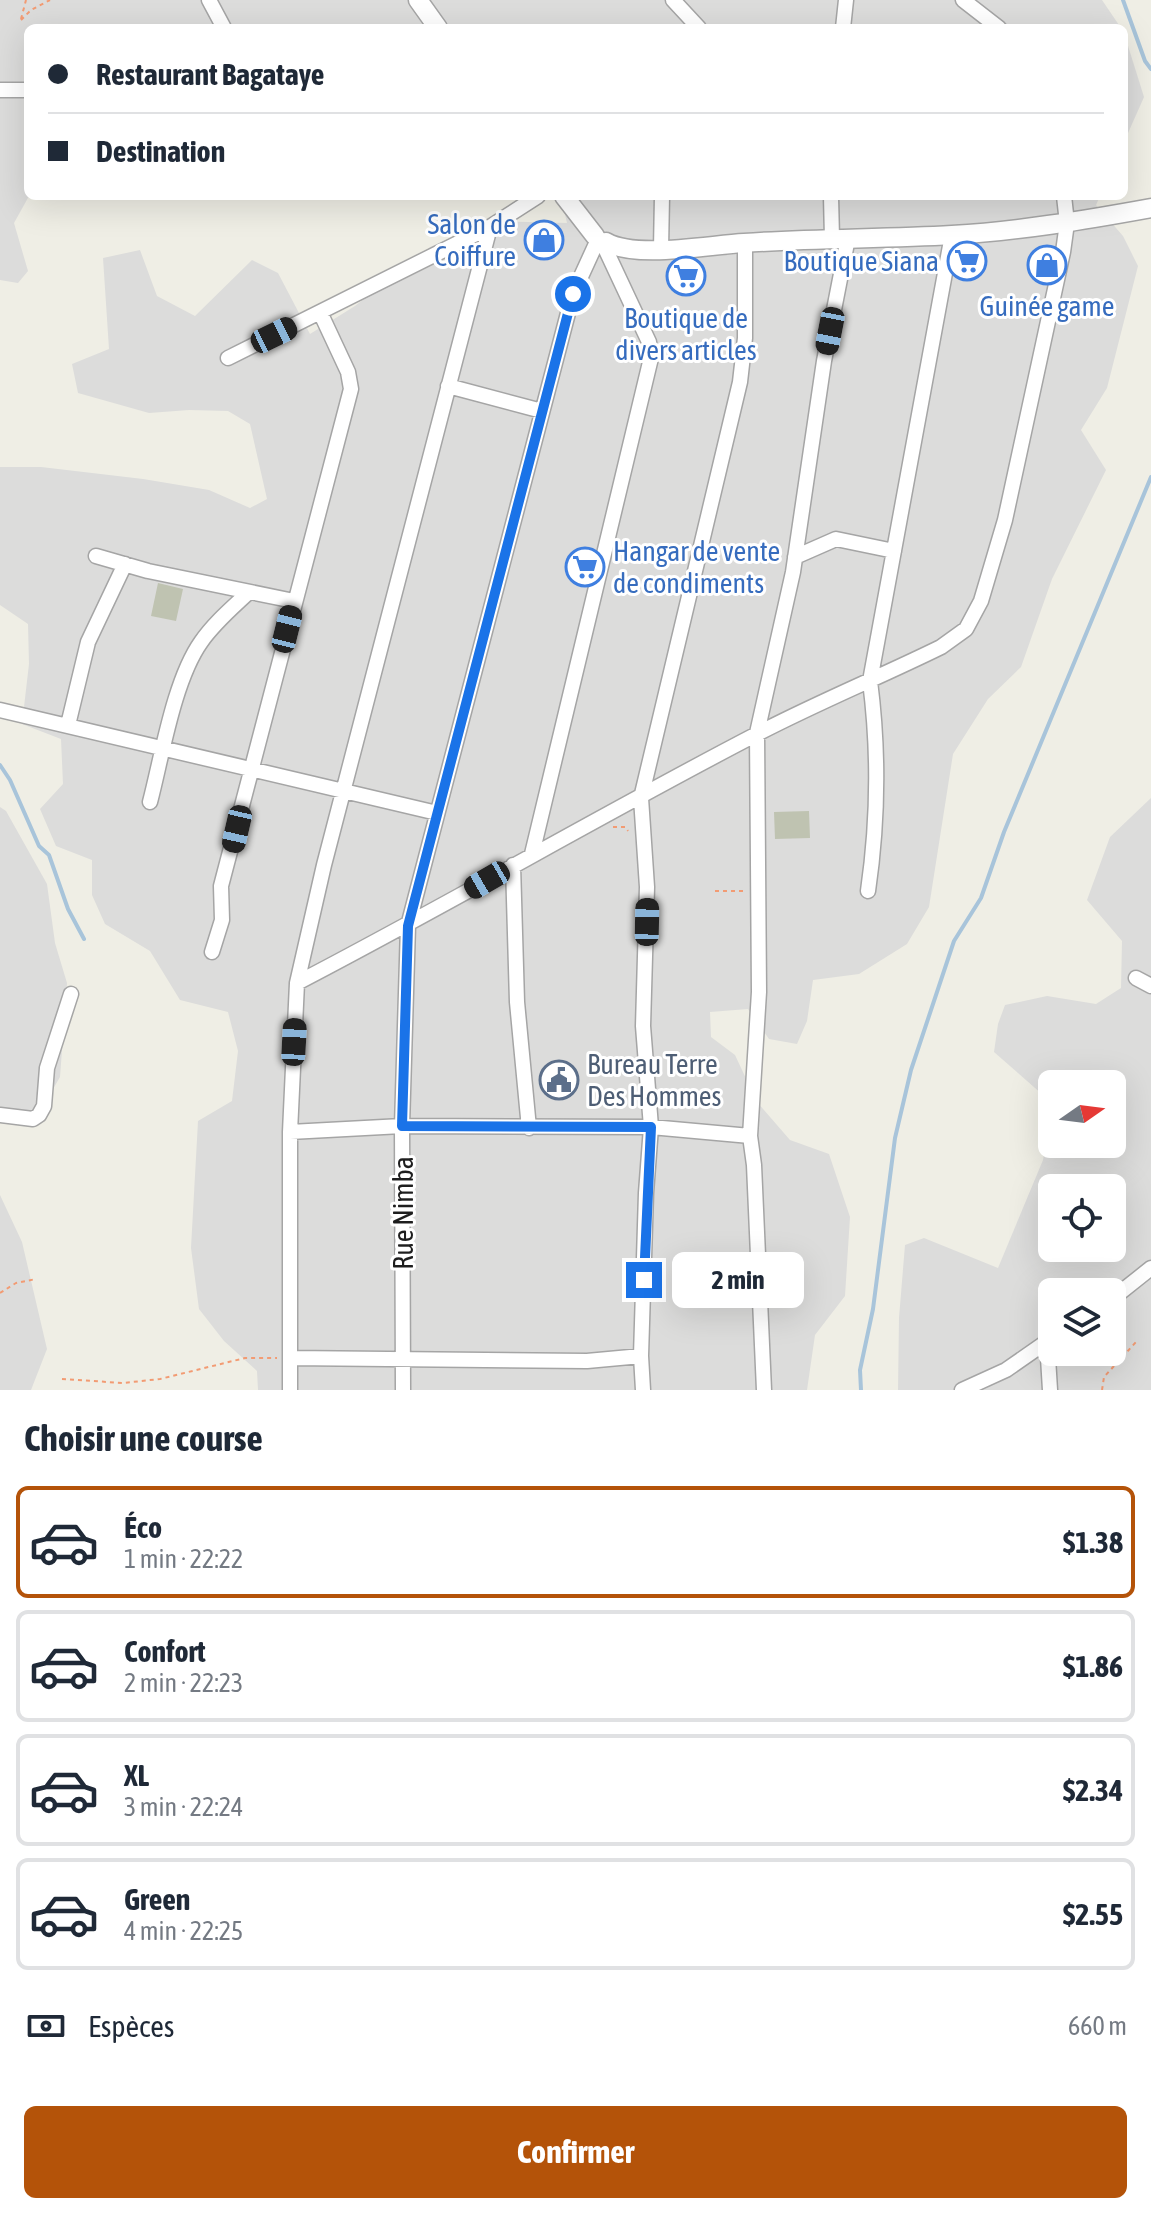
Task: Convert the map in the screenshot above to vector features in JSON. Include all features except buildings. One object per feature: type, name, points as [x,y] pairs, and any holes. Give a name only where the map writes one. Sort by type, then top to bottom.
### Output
[{"type":"street","points":[[209,0],[222,24]]},
{"type":"street","points":[[418,0],[431,24]]},
{"type":"street","points":[[673,0],[695,24]]},
{"type":"street","points":[[843,24],[846,0]]},
{"type":"street","points":[[963,0],[994,24]]},
{"type":"street","points":[[0,90],[24,90]]},
{"type":"street","points":[[228,358],[490,227],[532,200]]},
{"type":"street","points":[[532,854],[651,358],[649,342],[600,242],[567,200]]},
{"type":"street","points":[[661,200],[661,249]]},
{"type":"street","points":[[764,1390],[750,1136],[759,992],[757,733],[795,557],[824,361],[840,238],[832,200]]},
{"type":"street","points":[[297,983],[408,926],[532,854],[757,733],[941,647],[966,629],[981,601],[1005,520],[1063,252],[1067,223],[1064,200]]},
{"type":"street","points":[[600,242],[638,251],[840,238],[952,235],[1067,223],[1151,208]]},
{"type":"street","points":[[290,1390],[290,1132],[297,983],[344,789],[490,227]]},
{"type":"street","points":[[868,891],[876,807],[876,755],[870,681],[952,235]]},
{"type":"street","name":"Rue Nimba","points":[[403,1390],[402,1126],[408,926],[573,294],[600,242]]},
{"type":"street","points":[[643,1390],[641,1356],[651,1127],[643,1026],[647,887],[641,798],[740,382],[745,338],[745,243]]},
{"type":"street","points":[[212,952],[222,920],[221,886],[351,389],[348,372],[320,312]]},
{"type":"street","points":[[448,386],[542,411]]},
{"type":"street","points":[[795,557],[836,539],[894,551]]},
{"type":"street","points":[[96,556],[294,601]]},
{"type":"street","points":[[68,725],[88,642],[125,564]]},
{"type":"street","points":[[150,802],[182,683],[199,645],[215,624],[249,592]]},
{"type":"street","points":[[0,710],[437,813]]},
{"type":"street","points":[[513,865],[517,1002],[529,1128]]},
{"type":"street","points":[[1136,978],[1151,986]]},
{"type":"street","points":[[0,1115],[33,1119],[39,1115],[44,1106],[47,1068],[71,994]]},
{"type":"street","points":[[290,1132],[402,1126],[651,1127],[750,1136]]},
{"type":"street","points":[[1126,1288],[1149,1271]]},
{"type":"street","points":[[962,1390],[1006,1370],[1038,1347]]},
{"type":"street","points":[[290,1358],[587,1361],[641,1356]]},
{"type":"street","points":[[1050,1366],[1050,1390]]},
{"type":"path","points":[[26,0],[21,20],[31,10],[50,0]]},
{"type":"path","points":[[604,826],[625,827],[636,840],[644,843]]},
{"type":"path","points":[[715,891],[758,890]]},
{"type":"path","points":[[0,1293],[16,1283],[36,1279]]},
{"type":"path","points":[[1102,1390],[1104,1377],[1136,1342]]},
{"type":"path","points":[[62,1379],[123,1383],[160,1379],[245,1358],[290,1358]]},
{"type":"shaded area","points":[[0,0],[1102,0],[1118,24],[24,24],[24,200],[27,200],[14,223],[28,271],[18,283],[0,280]]},
{"type":"shaded area","points":[[1128,46],[1144,97],[1128,133]]},
{"type":"shaded area","points":[[562,200],[1098,200],[1096,205],[1123,236],[1138,266],[1107,388],[1081,430],[1106,470],[1052,579],[1021,667],[988,699],[953,754],[929,907],[907,944],[859,974],[813,980],[807,1021],[797,1044],[769,1039],[748,1009],[710,1012],[711,1037],[735,1055],[757,1102],[790,1140],[829,1154],[850,1217],[845,1296],[815,1335],[807,1390],[258,1390],[257,1371],[224,1341],[199,1309],[191,1248],[198,1121],[232,1101],[238,1051],[228,1012],[180,1000],[150,951],[105,924],[92,895],[92,860],[56,846],[40,809],[63,784],[61,739],[22,724],[29,664],[28,624],[0,605],[0,467],[41,467],[143,479],[209,490],[250,508],[267,499],[250,424],[228,411],[149,413],[78,393],[72,364],[109,349],[103,258],[140,250],[157,296],[195,316],[252,260],[278,273],[310,334],[355,306],[430,247],[491,221],[567,223]]},
{"type":"shaded area","points":[[158,583],[183,589],[176,621],[151,616]]},
{"type":"shaded area","points":[[1151,798],[1151,1390],[898,1390],[899,1318],[905,1245],[924,1238],[998,1268],[1043,1158],[1126,1158],[1126,1070],[1038,1070],[1038,1091],[994,1052],[998,1024],[1005,1005],[1047,996],[1096,1004],[1121,988],[1122,941],[1087,900],[1110,837]]},
{"type":"shaded area","points":[[0,807],[6,811],[47,884],[55,943],[67,983],[60,1077],[35,1120],[0,1118]]},
{"type":"shaded area","points":[[809,811],[810,838],[775,839],[774,812]]},
{"type":"shaded area","points":[[0,1195],[22,1242],[47,1349],[31,1390],[0,1390]]},
{"type":"waterway","points":[[1123,0],[1145,61],[1151,69]]},
{"type":"waterway","points":[[861,1390],[860,1370],[873,1309],[895,1138],[911,1070],[954,941],[981,898],[1004,832],[1151,477]]},
{"type":"waterway","points":[[0,765],[10,780],[39,846],[49,855],[68,909],[84,939]]},
{"type":"place","name":"Salon de Coiffure","points":[[544,240]]},
{"type":"place","name":"Boutique Siana","points":[[967,261]]},
{"type":"place","name":"Guinée game","points":[[1047,265]]},
{"type":"place","name":"Boutique de divers articles","points":[[686,276]]},
{"type":"place","name":"Hangar de vente de condiments","points":[[585,567]]},
{"type":"place","name":"Bureau Terre Des Hommes","points":[[559,1080]]},
{"type":"route","points":[[573,294],[408,926],[402,1126],[651,1127],[644,1280]]}]
